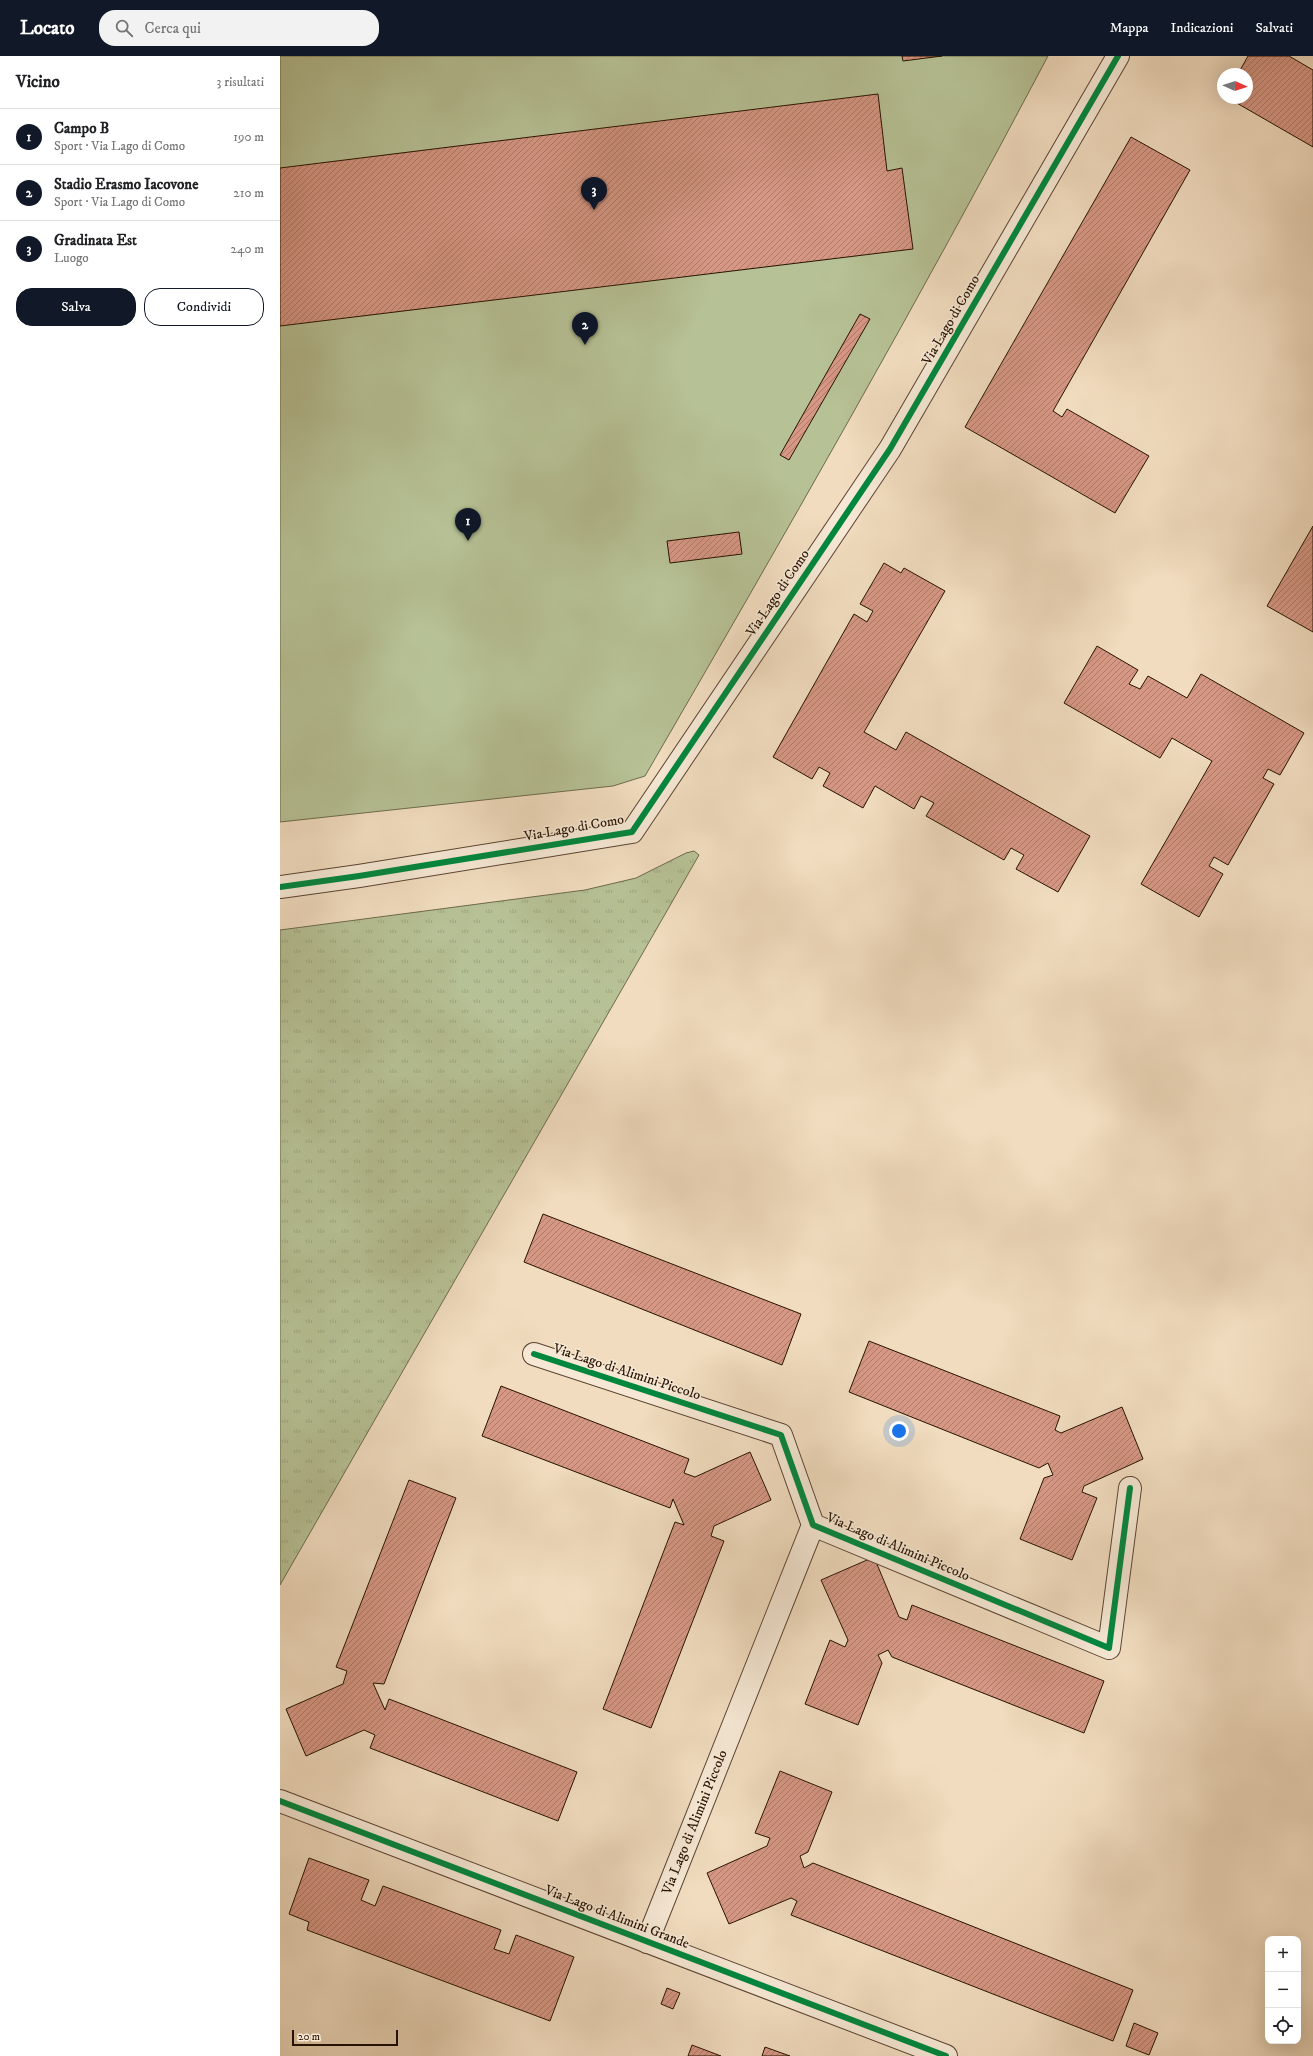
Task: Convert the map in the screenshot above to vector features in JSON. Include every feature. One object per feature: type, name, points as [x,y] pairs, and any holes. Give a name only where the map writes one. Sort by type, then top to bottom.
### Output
[{"type":"street","name":"Via Lago di Como","points":[[280,887],[359,876],[632,832],[890,449],[1118,56]]},
{"type":"street","name":"Via Lago di Alimini Piccolo","points":[[534,1354],[782,1435],[813,1525],[647,1942]]},
{"type":"street","name":"Via Lago di Alimini Piccolo","points":[[813,1525],[1108,1648],[1130,1488]]},
{"type":"street","name":"Via Lago di Alimini Grande","points":[[280,1801],[946,2056]]},
{"type":"green space","points":[[280,56],[1048,56],[901,328],[645,776],[613,786],[280,822]]},
{"type":"green space","points":[[694,851],[699,855],[280,1585],[280,930],[585,890],[636,878],[686,853]]},
{"type":"building","points":[[902,56],[942,56],[903,61]]},
{"type":"building","points":[[1248,56],[1289,56],[1313,70],[1313,147],[1238,104],[1253,104],[1253,68],[1241,68]]},
{"type":"building","points":[[878,94],[887,171],[902,168],[913,249],[280,326],[280,168]]},
{"type":"building","points":[[1131,137],[1190,170],[1053,411],[1062,417],[1067,409],[1149,456],[1115,513],[965,427]]},
{"type":"building","points":[[860,314],[870,319],[789,460],[780,455]]},
{"type":"building","points":[[1313,526],[1313,632],[1267,606]]},
{"type":"building","points":[[739,532],[742,554],[670,563],[667,541]]},
{"type":"building","points":[[884,563],[901,573],[904,568],[945,591],[864,732],[896,750],[906,732],[1090,836],[1058,892],[1016,869],[1024,855],[1011,848],[1004,860],[926,816],[934,803],[921,796],[914,809],[875,786],[863,808],[823,786],[830,773],[819,767],[812,779],[773,757],[854,614],[867,622],[873,611],[860,604]]},
{"type":"building","points":[[1097,646],[1138,670],[1129,684],[1140,689],[1148,676],[1187,698],[1201,674],[1304,733],[1280,775],[1268,769],[1263,778],[1274,784],[1228,865],[1214,857],[1209,866],[1223,874],[1199,917],[1141,884],[1212,761],[1172,738],[1160,758],[1064,703]]},
{"type":"building","points":[[543,1214],[801,1314],[782,1365],[524,1262]]},
{"type":"building","points":[[869,1341],[1060,1416],[1055,1430],[1061,1433],[1122,1407],[1143,1459],[1084,1486],[1082,1492],[1097,1498],[1072,1560],[1020,1539],[1044,1478],[1053,1475],[1048,1463],[1039,1468],[849,1392]]},
{"type":"building","points":[[501,1386],[689,1459],[684,1473],[695,1477],[750,1452],[771,1500],[714,1526],[711,1536],[724,1541],[651,1728],[603,1709],[675,1522],[684,1525],[673,1499],[670,1508],[482,1436]]},
{"type":"building","points":[[409,1480],[456,1498],[384,1684],[373,1683],[385,1710],[389,1699],[577,1772],[558,1821],[370,1748],[375,1735],[364,1730],[306,1756],[286,1709],[343,1684],[347,1671],[336,1667]]},
{"type":"building","points":[[874,1557],[899,1617],[907,1620],[912,1605],[1104,1681],[1084,1733],[892,1657],[888,1650],[878,1655],[882,1663],[858,1725],[805,1704],[830,1640],[845,1647],[848,1640],[821,1580]]},
{"type":"building","points":[[780,1771],[832,1792],[808,1852],[800,1856],[804,1868],[813,1863],[1133,1990],[1113,2041],[791,1915],[797,1901],[791,1898],[729,1924],[707,1873],[767,1846],[770,1838],[755,1833]]},
{"type":"building","points":[[309,1858],[369,1880],[361,1900],[375,1906],[383,1886],[501,1930],[494,1949],[509,1954],[516,1935],[574,1957],[550,2021],[307,1930],[309,1922],[289,1914]]},
{"type":"building","points":[[667,1988],[680,1993],[673,2009],[661,2004]]},
{"type":"building","points":[[1134,2023],[1158,2033],[1149,2055],[1126,2046]]},
{"type":"building","points":[[692,2045],[721,2056],[688,2056]]},
{"type":"building","points":[[765,2047],[790,2056],[762,2056]]},
{"type":"cycle path","points":[[280,887],[359,876],[632,832],[890,449],[1118,56]]},
{"type":"cycle path","points":[[534,1354],[781,1435],[813,1525],[1109,1648],[1130,1488]]},
{"type":"cycle path","points":[[280,1801],[946,2056]]},
{"type":"place","name":"Gradinata Est","points":[[594,210]]},
{"type":"place","name":"Stadio Erasmo Iacovone","points":[[585,345]]},
{"type":"place","name":"Campo B","points":[[468,541]]}]
